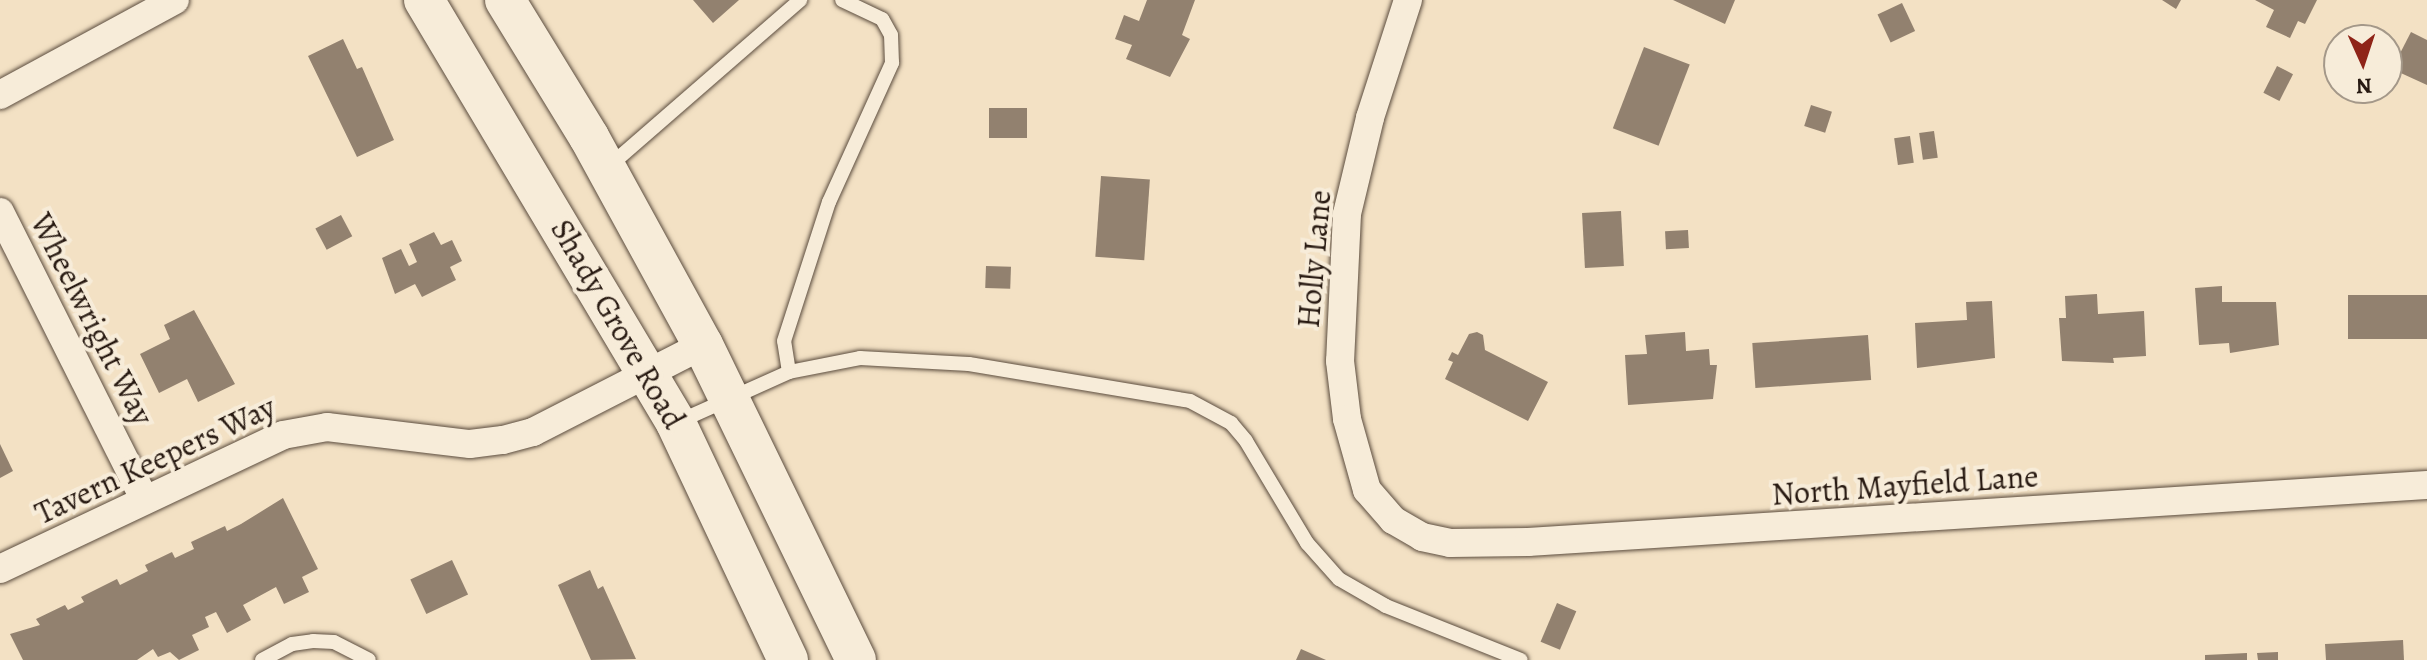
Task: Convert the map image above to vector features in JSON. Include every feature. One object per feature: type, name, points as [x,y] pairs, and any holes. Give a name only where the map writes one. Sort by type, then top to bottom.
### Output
[{"type":"main road","name":"Shady Grove Road","points":[[424,0],[676,423],[788,660]]},
{"type":"main road","name":"Shady Grove Road","points":[[505,0],[606,169],[703,345],[856,660]]},
{"type":"street","points":[[0,95],[175,0]]},
{"type":"street","name":"Holly Lane","points":[[1393,520],[1367,490],[1347,419],[1340,288],[1347,214],[1370,118],[1408,0]]},
{"type":"street","name":"Wheelwright Way","points":[[0,212],[145,500]]},
{"type":"street","name":"Tavern Keepers Way","points":[[0,569],[259,444],[305,429],[358,428],[470,444],[503,440],[533,432],[703,345]]},
{"type":"street","name":"North Mayfield Lane","points":[[1393,520],[1422,537],[1450,543],[1528,542],[2427,485]]},
{"type":"lane","points":[[606,169],[800,0]]},
{"type":"lane","points":[[789,372],[784,341],[829,202],[892,63],[891,35],[882,19],[842,0]]},
{"type":"lane","points":[[676,423],[789,372],[860,358],[969,364],[1159,392],[1208,408],[1246,441],[1307,543],[1339,579],[1386,606],[1521,660]]},
{"type":"lane","points":[[262,660],[292,644],[313,641],[334,642],[369,660]]},
{"type":"building","points":[[693,0],[739,0],[713,23]]},
{"type":"building","points":[[1147,0],[1195,0],[1182,35],[1190,39],[1170,77],[1126,59],[1132,45],[1115,39],[1124,15],[1139,21]]},
{"type":"building","points":[[1673,0],[1735,0],[1725,24]]},
{"type":"building","points":[[2162,0],[2181,0],[2176,9]]},
{"type":"building","points":[[2255,0],[2317,0],[2305,24],[2298,21],[2290,38],[2266,27],[2274,10]]},
{"type":"building","points":[[1902,3],[1915,31],[1891,43],[1878,14]]},
{"type":"building","points":[[2411,32],[2427,40],[2427,85],[2403,74],[2403,48]]},
{"type":"building","points":[[343,39],[357,69],[362,67],[394,140],[357,157],[308,56]]},
{"type":"building","points":[[1644,47],[1690,65],[1659,146],[1613,128]]},
{"type":"building","points":[[2277,66],[2293,74],[2279,101],[2263,93]]},
{"type":"building","points":[[1811,105],[1832,112],[1825,133],[1804,126]]},
{"type":"building","points":[[989,108],[1027,108],[1027,138],[989,138]]},
{"type":"building","points":[[1934,131],[1938,158],[1923,160],[1919,133]]},
{"type":"building","points":[[1910,136],[1914,163],[1898,165],[1894,138]]},
{"type":"building","points":[[1101,176],[1150,179],[1144,260],[1095,257]]},
{"type":"building","points":[[1621,211],[1624,266],[1585,268],[1582,213]]},
{"type":"building","points":[[341,215],[352,236],[327,250],[315,229]]},
{"type":"building","points":[[1688,230],[1689,248],[1666,249],[1665,231]]},
{"type":"building","points":[[434,232],[441,245],[452,240],[462,261],[450,267],[456,280],[422,297],[415,284],[395,294],[382,258],[401,249],[409,266],[417,262],[409,244]]},
{"type":"building","points":[[986,266],[1011,267],[1010,289],[985,288]]},
{"type":"building","points":[[2222,286],[2222,302],[2276,302],[2279,345],[2230,353],[2229,343],[2199,345],[2195,288]]},
{"type":"building","points":[[2097,294],[2098,314],[2144,311],[2146,356],[2113,358],[2114,363],[2062,361],[2059,318],[2066,318],[2065,296]]},
{"type":"building","points":[[2348,295],[2427,295],[2427,339],[2348,339]]},
{"type":"building","points":[[1992,301],[1995,358],[1917,368],[1915,323],[1967,320],[1966,302]]},
{"type":"building","points":[[194,310],[235,384],[198,402],[187,379],[159,393],[140,354],[170,339],[164,325]]},
{"type":"building","points":[[1477,332],[1483,335],[1485,350],[1548,382],[1528,421],[1445,379],[1453,362],[1448,360],[1452,352],[1458,355],[1469,334]]},
{"type":"building","points":[[1685,332],[1686,351],[1709,349],[1710,365],[1717,365],[1713,399],[1628,405],[1625,355],[1647,354],[1645,335]]},
{"type":"building","points":[[1868,335],[1871,380],[1755,388],[1752,343]]},
{"type":"building","points":[[0,444],[13,471],[0,478]]},
{"type":"building","points":[[283,498],[318,569],[302,577],[309,592],[284,604],[276,587],[243,605],[251,620],[227,633],[216,612],[205,617],[209,627],[192,635],[199,650],[179,660],[170,652],[158,657],[153,649],[137,660],[23,660],[10,634],[40,625],[36,619],[65,605],[68,610],[84,602],[81,597],[117,579],[120,585],[148,571],[145,565],[172,552],[175,558],[194,549],[191,542],[225,526],[227,531]]},
{"type":"building","points":[[452,560],[468,594],[426,614],[410,579]]},
{"type":"building","points":[[590,570],[598,589],[603,586],[636,659],[591,660],[558,585]]},
{"type":"building","points":[[1557,603],[1576,611],[1560,650],[1541,642]]},
{"type":"building","points":[[2403,640],[2404,660],[2326,660],[2325,644]]},
{"type":"building","points":[[1301,649],[1326,660],[1296,660]]},
{"type":"building","points":[[2278,652],[2278,660],[2258,660],[2257,653]]},
{"type":"building","points":[[2247,653],[2247,660],[2205,660],[2205,655]]}]
